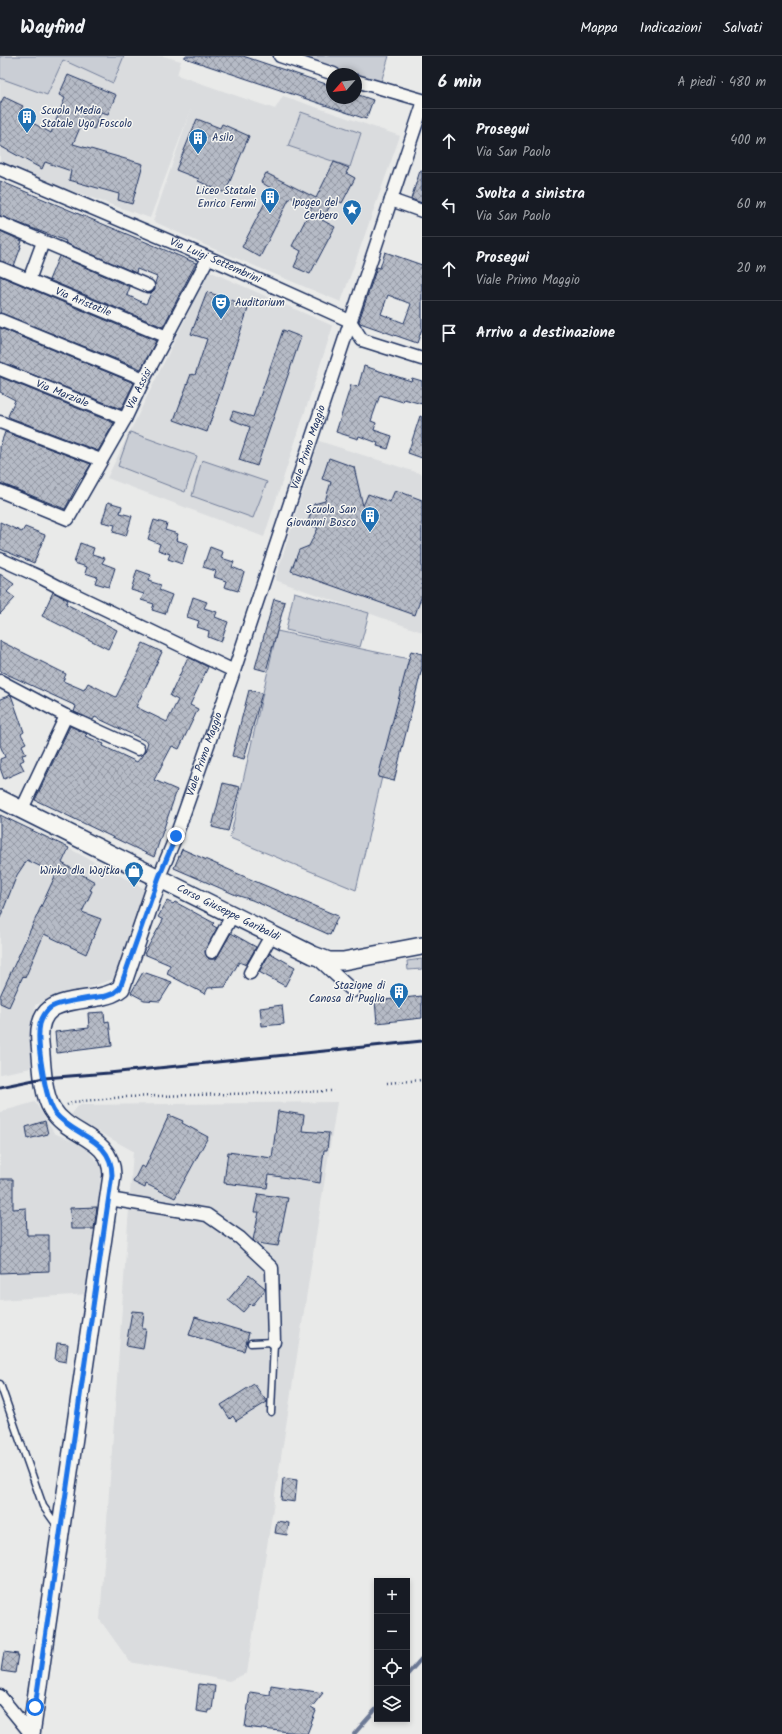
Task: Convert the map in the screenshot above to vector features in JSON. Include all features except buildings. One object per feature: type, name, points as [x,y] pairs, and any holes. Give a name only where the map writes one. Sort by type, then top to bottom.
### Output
[{"type":"street","points":[[280,56],[326,71]]},
{"type":"street","points":[[362,83],[422,100]]},
{"type":"street","name":"Viale Primo Maggio","points":[[159,877],[176,836],[234,671],[422,107]]},
{"type":"street","name":"Via Luigi Settembrini","points":[[0,169],[208,258],[350,321]]},
{"type":"street","points":[[391,200],[422,211]]},
{"type":"street","points":[[0,224],[148,286]]},
{"type":"street","points":[[29,280],[43,242]]},
{"type":"street","name":"Via Assisi","points":[[0,491],[68,519],[125,419],[144,379],[208,258]]},
{"type":"street","name":"Via Aristotile","points":[[0,268],[167,336]]},
{"type":"street","points":[[0,320],[144,379]]},
{"type":"street","points":[[350,321],[362,340],[422,359]]},
{"type":"street","name":"Via Marziale","points":[[0,369],[125,419]]},
{"type":"street","points":[[0,422],[101,460]]},
{"type":"street","points":[[0,559],[234,671]]},
{"type":"street","points":[[0,681],[66,716],[138,749]]},
{"type":"street","points":[[22,809],[66,716]]},
{"type":"street","name":"Corso Giuseppe Garibaldi","points":[[0,799],[313,955],[329,961],[343,961],[422,946]]},
{"type":"street","points":[[31,1734],[109,1199],[112,1169],[108,1156],[99,1145],[66,1123],[54,1112],[49,1102],[46,1093],[40,1039],[41,1020],[48,1010],[56,1005],[106,996],[114,993],[120,988],[159,877]]},
{"type":"street","points":[[212,952],[233,914]]},
{"type":"street","points":[[250,974],[272,934]]},
{"type":"street","points":[[313,955],[353,991]]},
{"type":"street","points":[[109,1199],[207,1215],[240,1238],[272,1268],[274,1342]]},
{"type":"street","points":[[0,1696],[31,1734]]},
{"type":"lane","points":[[251,1342],[274,1342],[271,1412]]},
{"type":"lane","points":[[0,1384],[43,1506],[61,1532]]},
{"type":"path","points":[[387,1083],[422,1080]]},
{"type":"path","points":[[54,1112],[72,1102],[124,1097],[334,1091]]},
{"type":"shaded area","points":[[0,56],[163,56],[181,61],[177,75],[275,109],[283,96],[400,136],[341,302],[207,246],[153,221],[191,109],[150,218],[0,166]]},
{"type":"shaded area","points":[[0,56],[124,56],[113,83],[63,60],[47,95],[0,78]]},
{"type":"shaded area","points":[[295,56],[389,56],[381,82],[362,77],[362,68],[331,68]]},
{"type":"shaded area","points":[[301,112],[361,133],[350,167],[288,146]]},
{"type":"shaded area","points":[[209,271],[333,326],[264,537],[107,478]]},
{"type":"shaded area","points":[[130,432],[197,456],[185,492],[118,466]]},
{"type":"shaded area","name":"Scuola San Giovanni Bosco","points":[[319,441],[422,474],[422,632],[275,580]]},
{"type":"shaded area","points":[[202,460],[267,482],[253,518],[192,496]]},
{"type":"shaded area","points":[[294,592],[369,613],[360,647],[286,630]]},
{"type":"shaded area","points":[[277,631],[409,659],[356,890],[230,838]]},
{"type":"shaded area","points":[[5,848],[56,874],[70,849],[145,889],[117,978],[35,1005],[31,1068],[0,1074],[0,862]]},
{"type":"shaded area","points":[[422,959],[422,969],[408,970],[407,961]]},
{"type":"shaded area","points":[[35,1102],[54,1133],[84,1146],[102,1167],[88,1294],[0,1300],[0,1112]]},
{"type":"shaded area","points":[[337,1102],[247,1673],[229,1681],[130,1662],[100,1620],[133,1151],[70,1116],[79,1105]]},
{"type":"waterway","points":[[410,1672],[422,1658]]},
{"type":"waterway","points":[[354,1734],[374,1711]]},
{"type":"railway","points":[[0,1087],[44,1078],[109,1073],[422,1041]]},
{"type":"place","name":"Scuola Media Statale Ugo Foscolo","points":[[27,134]]},
{"type":"place","name":"Asilo","points":[[198,155]]},
{"type":"place","name":"Liceo Statale Enrico Fermi","points":[[270,214]]},
{"type":"place","name":"Ipogeo del Cerbero","points":[[352,226]]},
{"type":"place","name":"Auditorium","points":[[221,320]]},
{"type":"place","name":"Scuola San Giovanni Bosco","points":[[370,533]]},
{"type":"place","name":"Winko dla Wojtka","points":[[134,888]]},
{"type":"place","name":"Stazione di Canosa di Puglia","points":[[399,1009]]},
{"type":"route","points":[[35,1707],[112,1175],[111,1163],[104,1150],[94,1141],[61,1119],[50,1105],[47,1098],[40,1039],[41,1020],[53,1006],[106,996],[118,991],[123,985],[159,877],[176,836]]}]
